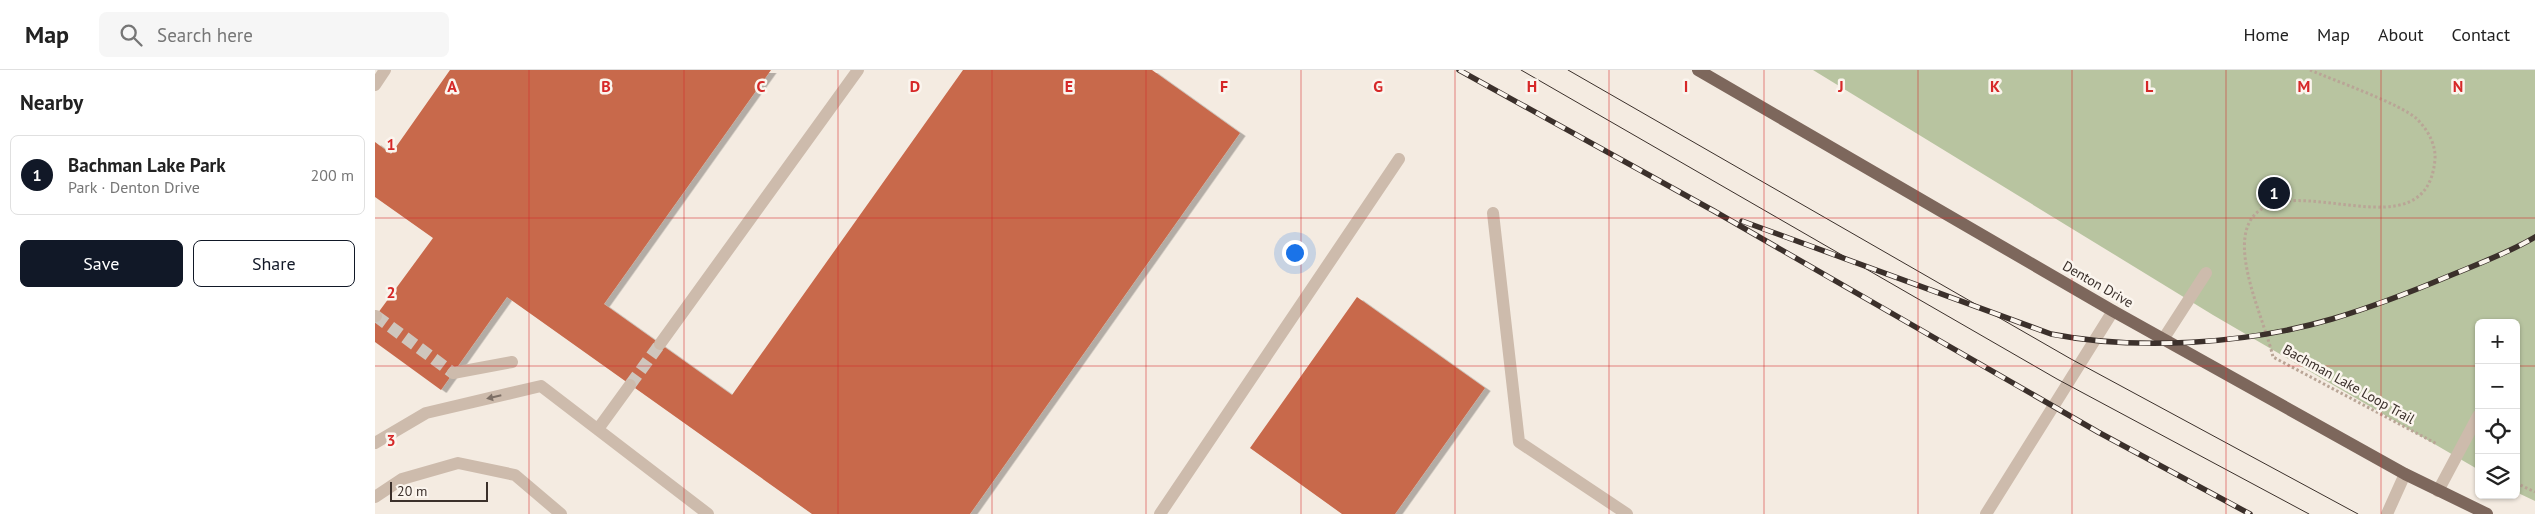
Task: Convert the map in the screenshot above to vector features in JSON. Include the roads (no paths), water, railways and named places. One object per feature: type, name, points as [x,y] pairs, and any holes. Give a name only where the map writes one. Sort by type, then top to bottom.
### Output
[{"type":"main road","name":"Denton Drive","points":[[1698,70],[2113,311],[2405,474],[2487,514]]},
{"type":"lane","points":[[375,85],[385,70]]},
{"type":"lane","points":[[660,344],[858,70]]},
{"type":"lane","points":[[1160,514],[1399,159]]},
{"type":"lane","points":[[1493,213],[1519,442],[1627,514]]},
{"type":"lane","points":[[2164,338],[2206,273]]},
{"type":"lane","points":[[1986,514],[2113,311]]},
{"type":"lane","points":[[453,372],[512,362]]},
{"type":"lane","points":[[598,429],[630,385]]},
{"type":"lane","points":[[375,443],[426,412],[541,386],[708,514]]},
{"type":"lane","points":[[2438,491],[2475,421]]},
{"type":"lane","points":[[375,497],[402,479],[458,463],[515,475],[561,514]]},
{"type":"lane","points":[[2387,514],[2405,474]]},
{"type":"tunnel","points":[[376,316],[453,373]]},
{"type":"tunnel","points":[[630,385],[660,344]]},
{"type":"tram line","points":[[1521,70],[2057,379],[2309,514]]},
{"type":"tram line","points":[[1568,70],[2071,359],[2358,514]]},
{"type":"railway","points":[[1459,70],[1714,211],[2098,432],[2250,514]]},
{"type":"railway","points":[[1742,221],[2051,334],[2084,339],[2155,343],[2228,339],[2299,328],[2332,319],[2420,288],[2493,258],[2535,237]]},
{"type":"place","name":"Bachman Lake Park","points":[[2274,193]]}]
